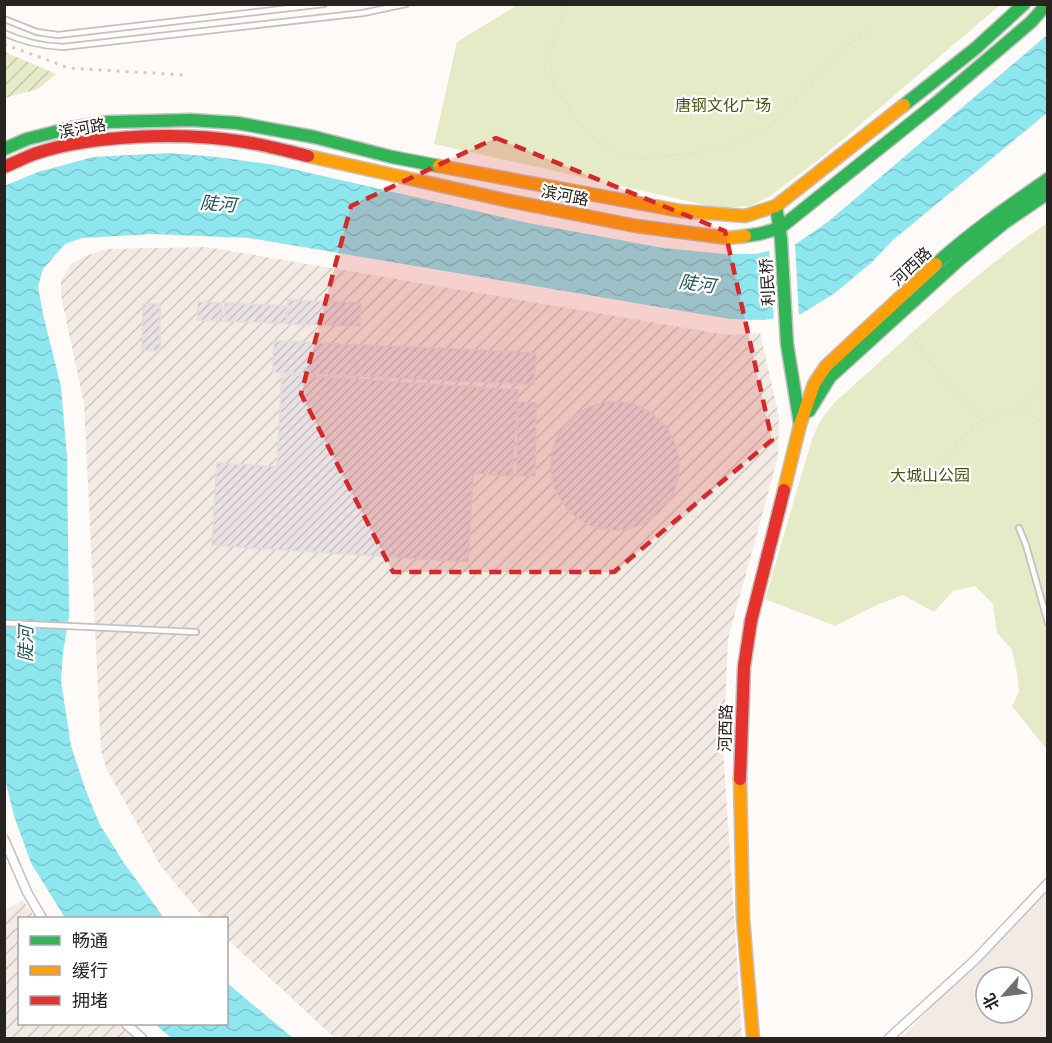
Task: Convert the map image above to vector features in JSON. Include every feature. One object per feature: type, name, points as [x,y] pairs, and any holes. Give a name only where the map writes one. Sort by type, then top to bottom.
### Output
[{"type":"main road","name":"滨河路","points":[[4,149],[27,139],[71,128],[109,122],[191,120],[237,123],[314,137],[392,157],[681,211],[744,216],[776,206],[976,48],[1024,4]]},
{"type":"main road","name":"滨河路","points":[[4,167],[34,154],[76,144],[116,138],[181,136],[245,142],[505,200],[636,226],[728,238],[781,234],[1031,22],[1047,4]]},
{"type":"main road","name":"河西路","points":[[753,1038],[743,918],[740,783],[744,667],[751,621],[800,425],[814,384],[826,366],[957,245],[1047,179]]},
{"type":"main road","name":"河西路","points":[[800,425],[830,377],[960,259],[1004,223],[1047,193]]},
{"type":"main road","name":"利民桥","points":[[776,206],[781,234],[787,344],[800,425]]},
{"type":"street","points":[[4,839],[27,892],[41,917]]},
{"type":"street","points":[[889,1038],[975,960],[1047,883]]},
{"type":"street","points":[[128,1025],[142,1038]]},
{"type":"lane","points":[[4,19],[37,32],[58,35],[324,4]]},
{"type":"lane","points":[[4,33],[48,46],[63,47],[363,13],[406,4]]},
{"type":"lane","points":[[1019,528],[1034,572],[1047,623]]},
{"type":"lane","points":[[4,623],[196,632]]},
{"type":"path","points":[[570,4],[554,30],[550,62],[553,82],[576,120],[596,140],[619,153],[641,159],[718,150],[766,129],[844,49],[862,34],[872,30]]},
{"type":"path","points":[[910,334],[952,389],[981,420]]},
{"type":"path","points":[[913,489],[938,470],[956,446],[981,420],[1018,409],[1047,381]]},
{"type":"path","points":[[1018,409],[1047,424]]},
{"type":"highlighted area","points":[[496,138],[725,231],[772,440],[614,572],[393,572],[301,394],[351,206]]},
{"type":"shaded area","points":[[207,247],[727,335],[760,333],[779,417],[778,457],[728,639],[723,748],[742,1038],[335,1038],[228,940],[228,917],[203,917],[160,865],[107,770],[101,750],[84,404],[61,296],[61,281],[71,264],[107,249]]},
{"type":"shaded area","points":[[1047,889],[1047,1038],[899,1038],[906,1033]]},
{"type":"shaded area","points":[[23,900],[34,917],[18,917],[18,1025],[122,1025],[138,1038],[5,1038],[5,910]]},
{"type":"green space","name":"唐钢文化广场","points":[[519,4],[1000,5],[821,158],[770,196],[750,206],[719,208],[434,144],[457,42]]},
{"type":"green space","points":[[5,52],[56,74],[38,89],[5,98]]},
{"type":"green space","name":"大城山公园","points":[[1047,223],[1047,750],[1012,706],[1019,692],[1012,650],[997,633],[993,604],[975,586],[953,591],[934,612],[903,595],[835,626],[765,599],[812,439],[821,420],[834,403],[938,310],[991,265]]},
{"type":"water","name":"陡河","points":[[1047,35],[1047,113],[893,240],[872,262],[835,293],[801,314],[764,320],[730,319],[249,238],[153,234],[82,238],[65,244],[43,269],[38,287],[61,387],[67,457],[69,616],[61,681],[71,746],[100,825],[163,917],[64,917],[31,863],[14,816],[5,779],[4,186],[38,172],[93,157],[170,153],[275,165],[528,223],[663,248],[724,254],[756,254],[796,244],[829,221]]},
{"type":"water","points":[[228,984],[293,1038],[171,1038],[156,1025],[228,1025]]},
{"type":"pier","points":[[795,244],[799,317],[774,321],[769,248]]},
{"type":"building","points":[[288,300],[361,303],[360,326],[287,324]]},
{"type":"building","points":[[198,302],[222,303],[222,321],[197,320]]},
{"type":"building","points":[[225,303],[286,306],[286,323],[225,321]]},
{"type":"building","points":[[143,304],[160,304],[160,351],[142,350]]},
{"type":"building","points":[[274,341],[536,353],[534,384],[273,372]]},
{"type":"building","points":[[282,374],[518,390],[512,476],[473,473],[468,562],[212,545],[217,463],[277,467]]},
{"type":"building","points":[[518,402],[536,403],[535,476],[517,476]]},
{"type":"building","points":[[615,402],[639,407],[660,421],[674,442],[679,466],[674,490],[660,511],[639,525],[615,530],[591,525],[570,511],[556,490],[551,466],[556,442],[570,421],[591,407]]},
{"type":"railway","points":[[4,44],[69,68],[184,75]]},
{"type":"traffic: fast","points":[[904,105],[976,48],[1024,4]]},
{"type":"traffic: fast","points":[[745,236],[780,228],[936,103],[1031,22],[1047,4]]},
{"type":"traffic: fast","points":[[4,149],[27,139],[71,128],[109,122],[191,120],[237,123],[314,137],[392,157],[439,166]]},
{"type":"traffic: fast","points":[[936,264],[977,230],[1048,179]]},
{"type":"traffic: fast","points":[[809,411],[830,377],[960,259],[1004,223],[1048,193]]},
{"type":"traffic: fast","points":[[776,206],[781,239],[787,344],[800,424]]},
{"type":"traffic: slow","points":[[439,166],[681,211],[745,216],[776,206],[904,105]]},
{"type":"traffic: slow","points":[[308,156],[505,200],[636,226],[728,238],[745,236]]},
{"type":"traffic: slow","points":[[784,490],[800,425],[814,384],[826,366],[936,264]]},
{"type":"traffic: slow","points":[[740,779],[743,918],[753,1038]]},
{"type":"traffic: jam","points":[[4,167],[58,147],[83,142],[139,137],[221,139],[308,156]]},
{"type":"traffic: jam","points":[[740,779],[744,667],[751,621],[784,490]]}]
